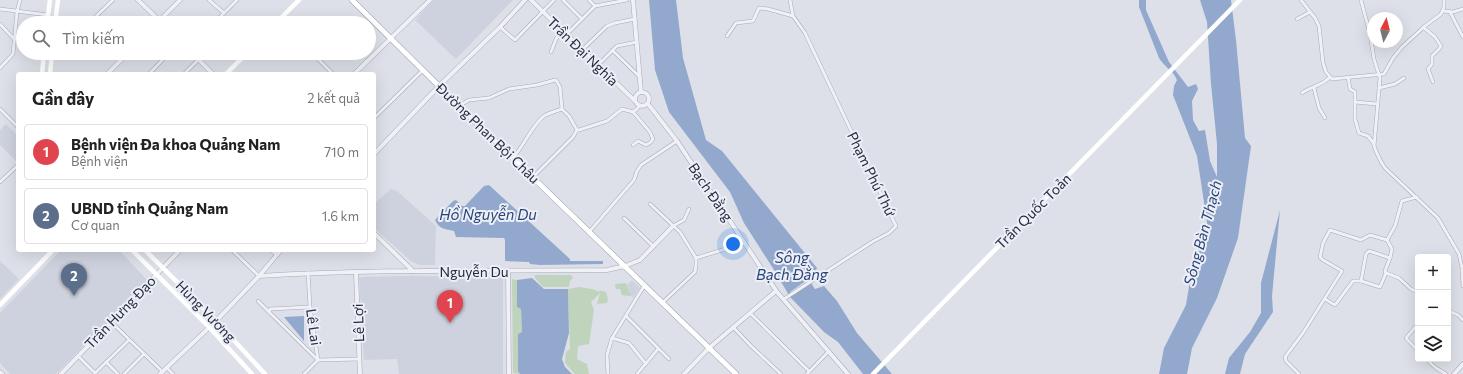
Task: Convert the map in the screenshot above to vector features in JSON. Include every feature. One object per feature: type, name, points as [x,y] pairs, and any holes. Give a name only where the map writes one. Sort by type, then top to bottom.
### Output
[{"type":"main road","points":[[48,15],[50,0]]},
{"type":"main road","points":[[56,16],[58,0]]},
{"type":"main road","points":[[284,16],[299,0]]},
{"type":"main road","name":"Đường Phan Bội Châu","points":[[352,0],[368,16]]},
{"type":"main road","name":"Trần Quốc Toản","points":[[873,374],[1240,0]]},
{"type":"main road","name":"Đường Phan Bội Châu","points":[[376,24],[736,374]]},
{"type":"main road","points":[[42,72],[43,60]]},
{"type":"main road","points":[[50,72],[51,60]]},
{"type":"main road","points":[[228,72],[240,60]]},
{"type":"main road","points":[[0,305],[52,252]]},
{"type":"main road","name":"Hùng Vương","points":[[134,252],[209,327],[252,374]]},
{"type":"main road","name":"Hùng Vương","points":[[147,252],[216,321],[265,374]]},
{"type":"street","points":[[17,16],[20,0]]},
{"type":"street","points":[[96,16],[113,0]]},
{"type":"street","points":[[138,0],[153,16]]},
{"type":"street","points":[[165,16],[180,0]]},
{"type":"street","points":[[209,0],[224,13]]},
{"type":"street","points":[[221,16],[237,0]]},
{"type":"street","points":[[376,53],[430,0]]},
{"type":"street","points":[[376,152],[525,0]]},
{"type":"street","name":"Trần Đại Nghĩa","points":[[531,0],[635,100]]},
{"type":"street","points":[[500,27],[515,40],[554,0]]},
{"type":"street","points":[[563,0],[582,19]]},
{"type":"street","points":[[590,0],[595,6]]},
{"type":"street","points":[[567,34],[595,6],[627,0]]},
{"type":"street","points":[[633,0],[641,92]]},
{"type":"street","name":"Phạm Phú Thứ","points":[[786,298],[872,242],[889,233],[896,226],[805,33],[793,16],[790,0]]},
{"type":"street","points":[[1301,0],[1317,21],[1319,26],[1323,63],[1326,72],[1332,79],[1384,74],[1393,58],[1423,27],[1441,14],[1443,11],[1444,0]]},
{"type":"street","points":[[1361,0],[1380,81],[1374,144]]},
{"type":"street","points":[[727,36],[736,23],[753,21],[759,8],[793,16]]},
{"type":"street","points":[[0,9],[48,15]]},
{"type":"street","points":[[1443,11],[1450,12],[1463,9]]},
{"type":"street","points":[[1297,19],[1310,12]]},
{"type":"street","points":[[1450,12],[1463,37]]},
{"type":"street","points":[[583,49],[606,26],[635,19]]},
{"type":"street","points":[[1,66],[13,54],[16,21]]},
{"type":"street","points":[[0,24],[14,39]]},
{"type":"street","points":[[1423,27],[1435,37],[1441,46],[1432,56],[1432,64],[1428,70],[1434,82]]},
{"type":"street","points":[[551,52],[556,39],[563,30]]},
{"type":"street","points":[[598,65],[617,46],[637,42]]},
{"type":"street","points":[[612,50],[640,77]]},
{"type":"street","points":[[109,72],[121,60]]},
{"type":"street","points":[[151,72],[162,60]]},
{"type":"street","points":[[186,72],[198,60]]},
{"type":"street","points":[[200,60],[212,72]]},
{"type":"street","points":[[319,60],[331,72]]},
{"type":"street","points":[[356,72],[369,60]]},
{"type":"street","points":[[376,116],[423,70]]},
{"type":"street","points":[[1302,93],[1310,88],[1314,88],[1326,82],[1330,77]]},
{"type":"street","points":[[1348,77],[1350,89],[1355,92],[1355,124],[1358,133],[1368,136],[1374,144],[1379,159],[1385,168],[1438,218],[1459,254],[1462,268],[1463,286]]},
{"type":"street","points":[[1379,88],[1395,84],[1404,78]]},
{"type":"street","points":[[459,106],[469,100],[492,98],[509,89],[556,80],[560,87],[562,109],[569,116],[576,130],[573,137],[533,177]]},
{"type":"street","points":[[1314,88],[1320,108],[1325,118]]},
{"type":"street","points":[[639,106],[635,100],[636,96],[641,92]]},
{"type":"street","points":[[633,112],[639,106],[648,104],[648,95],[641,92]]},
{"type":"street","points":[[1355,102],[1377,104]]},
{"type":"street","name":"Bạch Đằng","points":[[648,104],[677,141],[776,291],[786,298],[848,374]]},
{"type":"street","points":[[0,109],[16,125]]},
{"type":"street","points":[[513,158],[522,148],[528,136],[542,118],[562,109]]},
{"type":"street","points":[[576,130],[608,121],[614,114],[622,109],[633,112],[650,132],[653,139],[646,145],[638,141],[633,145]]},
{"type":"street","points":[[590,231],[634,180],[641,165],[677,141]]},
{"type":"street","points":[[0,182],[16,167]]},
{"type":"street","points":[[1387,240],[1395,226],[1402,201],[1417,197]]},
{"type":"street","points":[[650,204],[680,232],[696,258],[694,272],[662,303]]},
{"type":"street","points":[[673,226],[684,220],[689,209]]},
{"type":"street","points":[[624,218],[653,246]]},
{"type":"street","name":"Nguyễn Du","points":[[259,276],[308,273],[413,271],[607,270],[625,266],[640,260],[673,226]]},
{"type":"street","points":[[1299,374],[1286,361],[1285,357],[1304,333],[1342,271],[1322,260],[1320,257],[1323,243],[1330,230],[1362,240],[1370,235],[1387,240],[1392,250],[1385,271],[1386,273],[1380,287],[1353,280],[1335,305],[1325,299]]},
{"type":"street","points":[[376,235],[413,271]]},
{"type":"street","points":[[696,258],[745,243]]},
{"type":"street","points":[[1361,281],[1366,254],[1368,251],[1390,258]]},
{"type":"street","name":"Trần Hưng Đạo","points":[[61,374],[178,252]]},
{"type":"street","points":[[234,252],[259,276]]},
{"type":"street","points":[[273,252],[276,255]]},
{"type":"street","points":[[111,322],[162,373],[216,321],[280,252]]},
{"type":"street","points":[[508,271],[509,374]]},
{"type":"street","name":"Lê Lai","points":[[304,374],[318,360],[310,307],[308,273]]},
{"type":"street","name":"Lê Lợi","points":[[356,273],[360,374]]},
{"type":"street","points":[[1386,273],[1399,278],[1415,291]]},
{"type":"street","points":[[608,374],[607,355],[612,338],[644,286]]},
{"type":"street","points":[[684,374],[709,348],[776,291]]},
{"type":"street","points":[[258,302],[318,360],[359,359]]},
{"type":"street","points":[[269,312],[270,309],[310,307]]},
{"type":"street","points":[[1451,312],[1458,315],[1463,320]]},
{"type":"street","points":[[750,313],[808,373],[829,351]]},
{"type":"street","points":[[626,316],[669,359]]},
{"type":"street","points":[[733,327],[781,374]]},
{"type":"street","points":[[1415,328],[1406,338],[1415,347]]},
{"type":"street","points":[[612,338],[628,343],[646,364]]},
{"type":"street","points":[[78,356],[95,374],[129,340]]},
{"type":"street","points":[[637,374],[658,348]]},
{"type":"street","points":[[124,374],[144,354]]},
{"type":"street","points":[[106,362],[118,374]]},
{"type":"street","points":[[1429,362],[1446,374]]},
{"type":"street","points":[[1454,374],[1463,364]]},
{"type":"street","points":[[167,368],[173,374]]},
{"type":"shaded area","points":[[434,0],[513,0],[456,59],[415,20]]},
{"type":"shaded area","points":[[6,124],[16,134],[16,161],[0,145],[0,130]]},
{"type":"shaded area","points":[[391,189],[397,191],[436,226],[435,265],[419,265],[411,261],[376,230],[376,202]]},
{"type":"shaded area","points":[[59,252],[121,252],[147,280],[56,374],[10,374],[0,363],[0,313]]},
{"type":"shaded area","points":[[0,261],[19,279],[0,299]]},
{"type":"shaded area","points":[[402,276],[501,277],[503,279],[503,374],[399,374],[397,359],[364,360],[359,278]]},
{"type":"shaded area","points":[[632,280],[640,288],[633,298],[625,287]]},
{"type":"green space","points":[[535,275],[571,275],[573,278],[570,281],[569,287],[543,287],[535,278]]},
{"type":"green space","points":[[512,279],[517,280],[517,307],[521,309],[522,332],[518,334],[518,371],[520,374],[513,373]]},
{"type":"green space","points":[[626,283],[626,287],[631,295],[630,296],[622,295],[620,289],[616,289],[615,284]]},
{"type":"green space","points":[[579,287],[606,292],[608,300],[607,303],[597,304],[600,293],[591,302],[594,310],[589,344],[578,346],[577,359],[587,364],[589,374],[575,374],[565,363],[566,352],[570,349],[568,289]]},
{"type":"water","name":"Sông Bạch Đằng","points":[[649,0],[676,0],[683,58],[706,140],[722,151],[817,268],[814,275],[790,292],[792,295],[811,283],[815,289],[824,286],[837,301],[857,333],[892,374],[863,374],[838,342],[824,332],[790,297],[744,223],[730,192],[669,112],[655,70]]},
{"type":"water","points":[[1139,0],[1146,0],[1146,10],[1169,62],[1188,87],[1196,84],[1198,89],[1192,101],[1193,120],[1199,131],[1205,130],[1210,161],[1217,177],[1217,144],[1207,22],[1200,0],[1231,0],[1245,138],[1251,146],[1238,238],[1217,298],[1192,348],[1187,374],[1159,374],[1164,348],[1186,305],[1192,268],[1205,238],[1207,222],[1197,156],[1173,95],[1174,86],[1177,80],[1159,58],[1139,7]]},
{"type":"water","name":"Hồ Nguyễn Du","points":[[489,185],[570,259],[570,261],[603,261],[603,264],[540,265],[530,264],[529,262],[505,261],[504,238],[456,237],[454,231],[438,225],[435,220],[453,201],[456,200],[462,206],[465,206],[484,186]]},
{"type":"water","points":[[1280,210],[1272,296],[1273,312],[1245,354],[1240,374],[1225,374],[1229,358],[1250,332],[1261,313],[1261,283]]},
{"type":"water","points":[[532,278],[544,289],[568,289],[569,333],[562,359],[565,367],[572,374],[520,374],[518,371],[518,334],[522,332],[521,309],[517,307],[517,280]]},
{"type":"water","points":[[304,316],[304,341],[284,317]]},
{"type":"place","name":"UBND tỉnh Quảng Nam","points":[[74,296]]},
{"type":"place","name":"Bệnh viện Đa khoa Quảng Nam","points":[[450,323]]},
{"type":"water label","name":"Sông Bàn Thạch","points":[[1202,233]]}]
